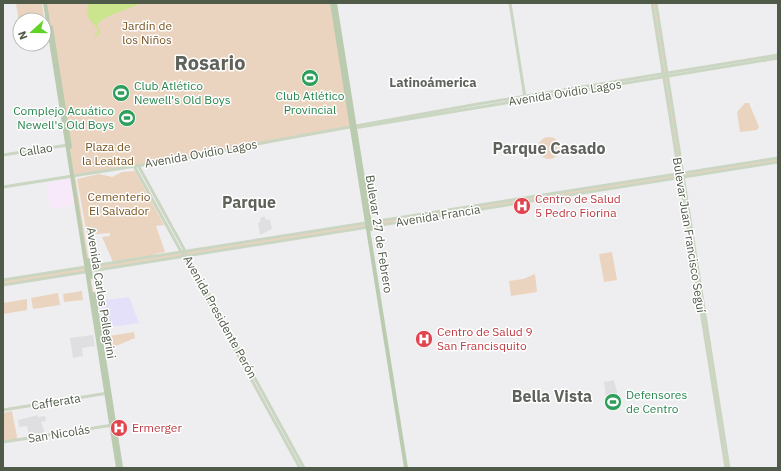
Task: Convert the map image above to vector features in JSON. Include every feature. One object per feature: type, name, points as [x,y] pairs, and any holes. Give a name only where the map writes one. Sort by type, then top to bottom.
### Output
[{"type":"main road","name":"Avenida Carlos Pellegrini","points":[[46,3],[120,468]]},
{"type":"main road","name":"Bulevar 27 de Febrero","points":[[332,3],[354,127]]},
{"type":"main road","name":"Bulevar 27 de Febrero","points":[[335,3],[408,468]]},
{"type":"main road","points":[[510,3],[525,98]]},
{"type":"main road","name":"Bulevar Juan Francisco Seguí","points":[[652,3],[729,468]]},
{"type":"main road","name":"Bulevar Juan Francisco Seguí","points":[[656,3],[665,75]]},
{"type":"main road","name":"Avenida Ovidio Lagos","points":[[3,187],[212,154],[262,143],[354,127],[778,56]]},
{"type":"main road","name":"Callao","points":[[3,155],[68,145]]},
{"type":"main road","name":"Avenida Francia","points":[[3,280],[167,257],[185,256],[778,158]]},
{"type":"main road","name":"Avenida Francia","points":[[681,175],[778,162]]},
{"type":"main road","name":"Avenida Presidente Perón","points":[[136,165],[300,468]]},
{"type":"main road","name":"Bulevar Juan Francisco Seguí","points":[[681,175],[726,468]]},
{"type":"main road","name":"Avenida Francia","points":[[167,257],[183,252],[369,225]]},
{"type":"main road","name":"Avenida Presidente Perón","points":[[185,256],[304,468]]},
{"type":"main road","name":"Avenida Francia","points":[[3,285],[88,269]]},
{"type":"main road","name":"Cafferata","points":[[3,410],[108,393]]},
{"type":"main road","name":"San Nicolás","points":[[3,442],[113,425]]},
{"type":"shaded area","points":[[89,3],[142,3],[109,16],[99,22],[97,27],[100,30],[100,33],[95,38],[95,34],[98,32],[87,14]]},
{"type":"shaded area","points":[[70,179],[74,205],[50,209],[46,183]]},
{"type":"shaded area","points":[[261,217],[265,217],[266,220],[270,219],[272,229],[260,235],[258,223],[260,222]]},
{"type":"shaded area","points":[[129,297],[139,323],[104,328],[99,301]]},
{"type":"shaded area","points":[[93,335],[95,346],[82,348],[83,356],[73,358],[70,338]]},
{"type":"shaded area","points":[[614,380],[618,396],[606,398],[604,382]]},
{"type":"shaded area","points":[[38,415],[38,417],[45,416],[46,421],[41,422],[45,434],[29,436],[27,426],[19,427],[18,420]]},
{"type":"green space","points":[[16,3],[42,3],[43,12],[17,12]]},
{"type":"green space","points":[[45,3],[332,3],[352,127],[230,151],[75,175],[90,267],[679,174],[652,3],[656,3],[683,173],[778,158],[778,162],[684,177],[729,468],[726,468],[680,178],[90,271],[121,468],[87,272],[3,285],[3,280],[86,267],[52,48],[52,12],[46,12]]},
{"type":"green space","points":[[745,103],[749,103],[759,127],[757,130],[740,132],[737,112]]},
{"type":"green space","points":[[549,137],[557,140],[560,148],[557,156],[549,159],[541,156],[538,148],[541,140]]},
{"type":"green space","name":"Cementerio El Salvador","points":[[135,171],[164,225],[156,226],[165,252],[155,254],[155,256],[113,262],[102,237],[110,236],[110,233],[87,235],[77,179],[99,174],[112,177],[122,172]]},
{"type":"green space","points":[[612,252],[617,280],[604,282],[599,254]]},
{"type":"green space","points":[[535,274],[537,292],[511,296],[509,281],[523,279]]},
{"type":"green space","points":[[82,291],[83,300],[64,302],[63,294]]},
{"type":"green space","points":[[58,293],[60,305],[33,309],[31,298]]},
{"type":"green space","points":[[27,299],[27,310],[3,314],[3,303]]},
{"type":"green space","points":[[134,332],[135,338],[106,350],[103,337]]},
{"type":"green space","points":[[12,411],[17,437],[16,439],[3,441],[3,413]]},
{"type":"place","name":"Club Atlético Provincial","points":[[310,78]]},
{"type":"place","name":"Club Atlético Newell's Old Boys","points":[[121,93]]},
{"type":"place","name":"Complejo Acuático Newell's Old Boys","points":[[127,118]]},
{"type":"place","name":"Centro de Salud 5 Pedro Fiorina","points":[[522,206]]},
{"type":"place","name":"Centro de Salud 9 San Francisquito","points":[[424,339]]},
{"type":"place","name":"Defensores de Centro","points":[[613,402]]},
{"type":"place","name":"Ermerger","points":[[119,428]]},
{"type":"district","name":"Rosario","points":[[210,63]]},
{"type":"district","name":"Latinoámerica","points":[[433,82]]},
{"type":"district","name":"Parque Casado","points":[[549,148]]},
{"type":"district","name":"Parque","points":[[249,202]]},
{"type":"district","name":"Bella Vista","points":[[552,396]]},
{"type":"park label","name":"Jardín de los Niños","points":[[147,33]]},
{"type":"park label","name":"Plaza de la Lealtad","points":[[108,154]]}]
